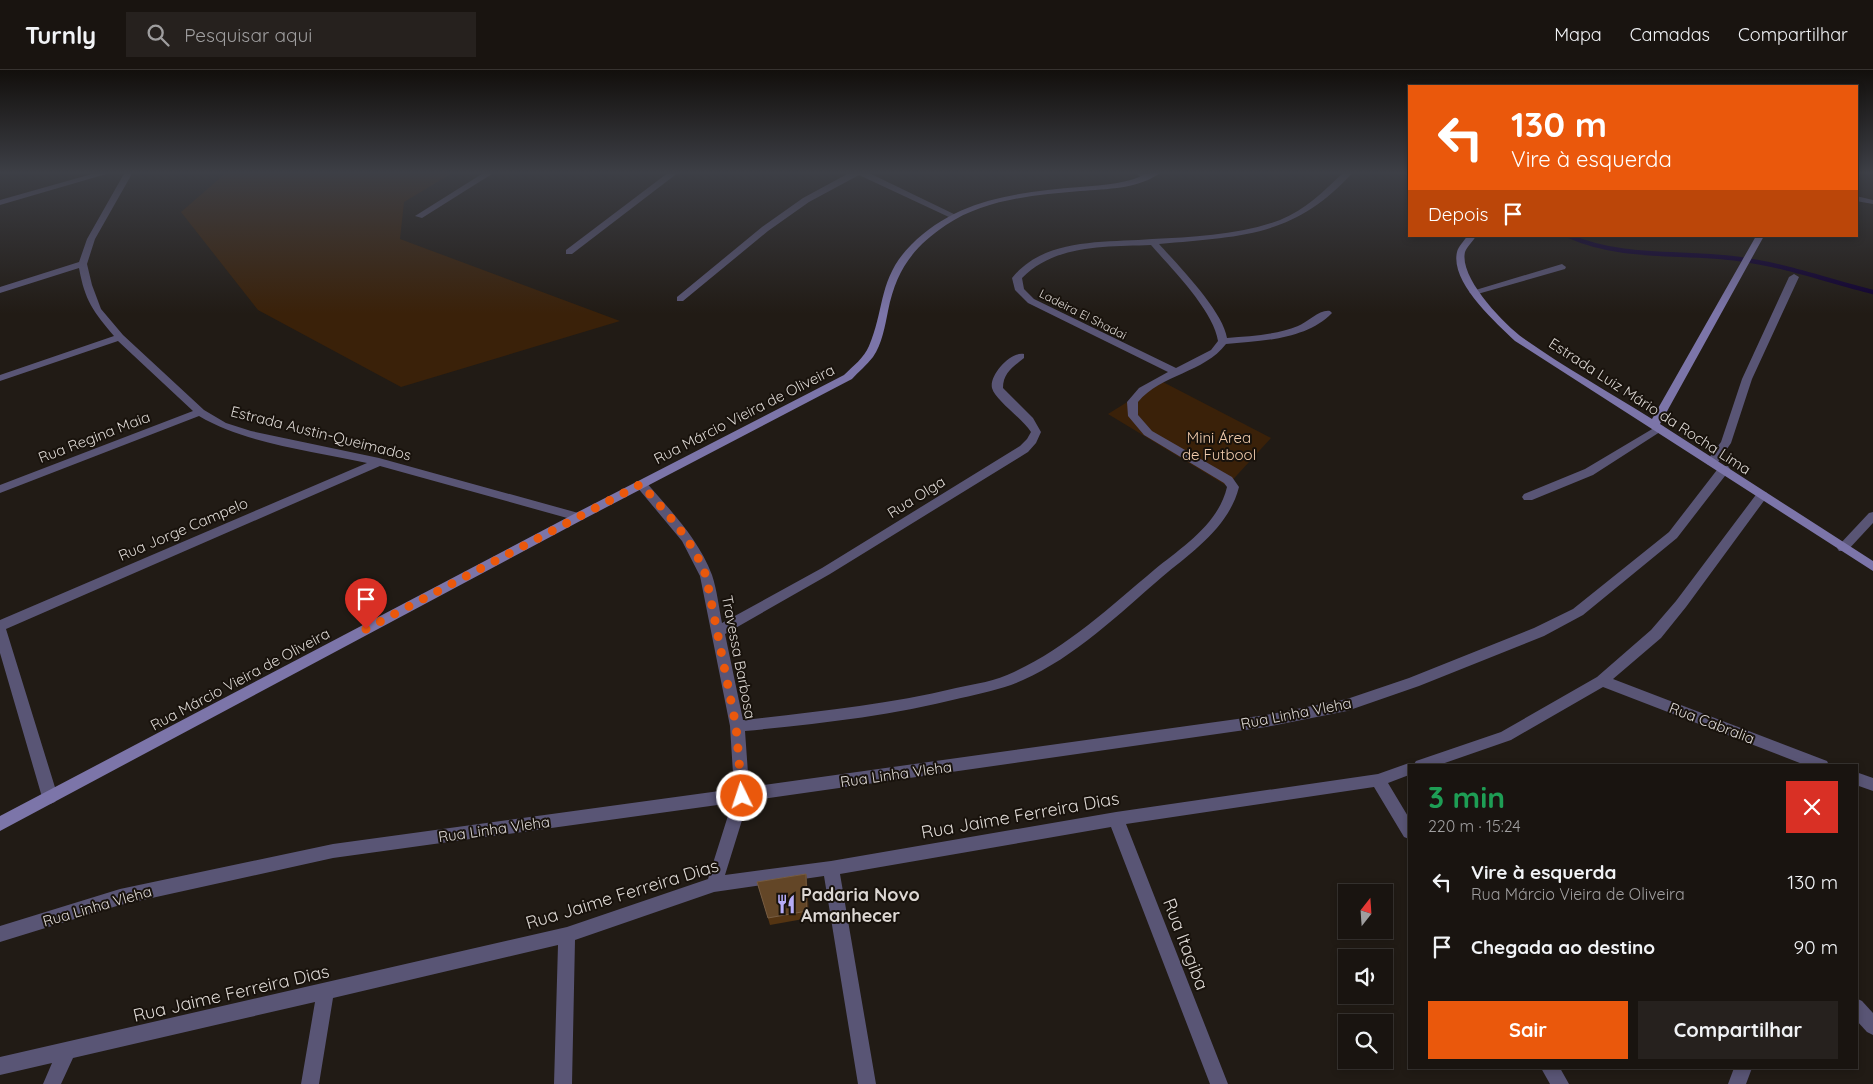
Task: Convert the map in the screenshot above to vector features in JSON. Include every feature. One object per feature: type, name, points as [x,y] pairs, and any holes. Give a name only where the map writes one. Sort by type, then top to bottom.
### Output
[{"type":"main road","name":"Rua Márcio Vieira de Oliveira","points":[[0,824],[578,517],[848,377],[868,357],[874,346],[896,270],[906,255],[920,241],[949,219]]},
{"type":"main road","name":"Estrada Luiz Mário da Rocha Lima","points":[[1471,237],[1461,251],[1461,262],[1474,292],[1486,308],[1518,339],[1873,567]]},
{"type":"main road","points":[[1656,427],[1759,237]]},
{"type":"street","points":[[0,290],[83,264],[91,239],[102,219]]},
{"type":"street","points":[[569,252],[612,219]]},
{"type":"street","points":[[680,299],[779,219]]},
{"type":"street","points":[[1153,242],[1246,231],[1287,219]]},
{"type":"street","points":[[736,726],[930,702],[1017,676],[1058,654],[1096,625],[1207,531],[1226,508],[1232,495],[1233,486],[1228,480],[1148,433],[1132,416],[1131,407],[1134,399],[1141,392],[1174,371],[1207,358],[1218,350],[1223,341],[1222,331],[1209,311],[1153,242]]},
{"type":"street","name":"Ladeira El Shadai","points":[[1153,242],[1071,248],[1052,253],[1024,269],[1017,278],[1020,290],[1031,301],[1097,336],[1174,371]]},
{"type":"street","name":"Estrada Austin-Queimados","points":[[83,264],[87,285],[98,310],[120,337],[200,412],[222,425],[249,434],[379,462],[578,517]]},
{"type":"street","points":[[1474,292],[1562,267]]},
{"type":"street","name":"Rua Linha Vleha","points":[[0,934],[120,897],[333,851],[742,796],[1266,721],[1347,705],[1414,682],[1530,636],[1578,612],[1673,535],[1718,466],[1747,379],[1794,277]]},
{"type":"street","points":[[1223,341],[1257,339],[1298,331],[1327,312]]},
{"type":"street","points":[[0,378],[120,337]]},
{"type":"street","name":"Rua Olga","points":[[718,632],[826,571],[1024,449],[1032,441],[1036,432],[1033,424],[1001,396],[997,386],[999,376],[1008,365],[1020,356]]},
{"type":"street","name":"Rua Regina Maia","points":[[0,489],[200,412]]},
{"type":"street","points":[[1528,497],[1589,472],[1656,427]]},
{"type":"street","name":"Rua Jorge Campelo","points":[[0,626],[379,462]]},
{"type":"street","name":"Travessa Barbosa","points":[[641,484],[688,538],[706,576],[736,726],[742,796],[714,884]]},
{"type":"street","points":[[1424,764],[1506,736],[1602,681],[1656,634],[1681,604],[1762,495]]},
{"type":"street","points":[[1843,548],[1873,516]]},
{"type":"street","points":[[0,632],[50,797]]},
{"type":"street","name":"Rua Cabralia","points":[[1602,681],[1819,764]]},
{"type":"street","name":"Rua Jaime Ferreira Dias","points":[[0,1066],[568,935],[714,884],[831,868],[1116,819],[1378,780],[1408,769]]},
{"type":"street","points":[[1858,779],[1873,785]]},
{"type":"street","points":[[1378,780],[1408,830]]},
{"type":"street","name":"Rua Itagiba","points":[[1116,819],[1219,1084]]},
{"type":"street","points":[[831,868],[867,1084]]},
{"type":"street","points":[[563,1084],[568,935]]},
{"type":"street","points":[[310,1084],[325,992]]},
{"type":"street","points":[[1858,1009],[1873,1026]]},
{"type":"street","points":[[52,1084],[68,1049]]},
{"type":"street","points":[[1551,1069],[1560,1084]]},
{"type":"street","points":[[1737,1084],[1743,1069]]},
{"type":"green space","points":[[187,219],[402,219],[400,239],[620,321],[401,387],[258,310]]},
{"type":"green space","name":"Mini Área de Futbool","points":[[1161,381],[1271,438],[1227,486],[1108,414]]},
{"type":"building","name":"Padaria Novo Amanhecer","points":[[806,874],[807,911],[768,918],[757,882]]},
{"type":"waterway","points":[[1572,237],[1589,244],[1631,252],[1718,257],[1756,262],[1790,269],[1873,292]]},
{"type":"place","name":"Padaria Novo Amanhecer","points":[[786,904]]},
{"type":"route","points":[[366,629],[641,484],[688,538],[706,576],[736,726],[742,796]]}]
